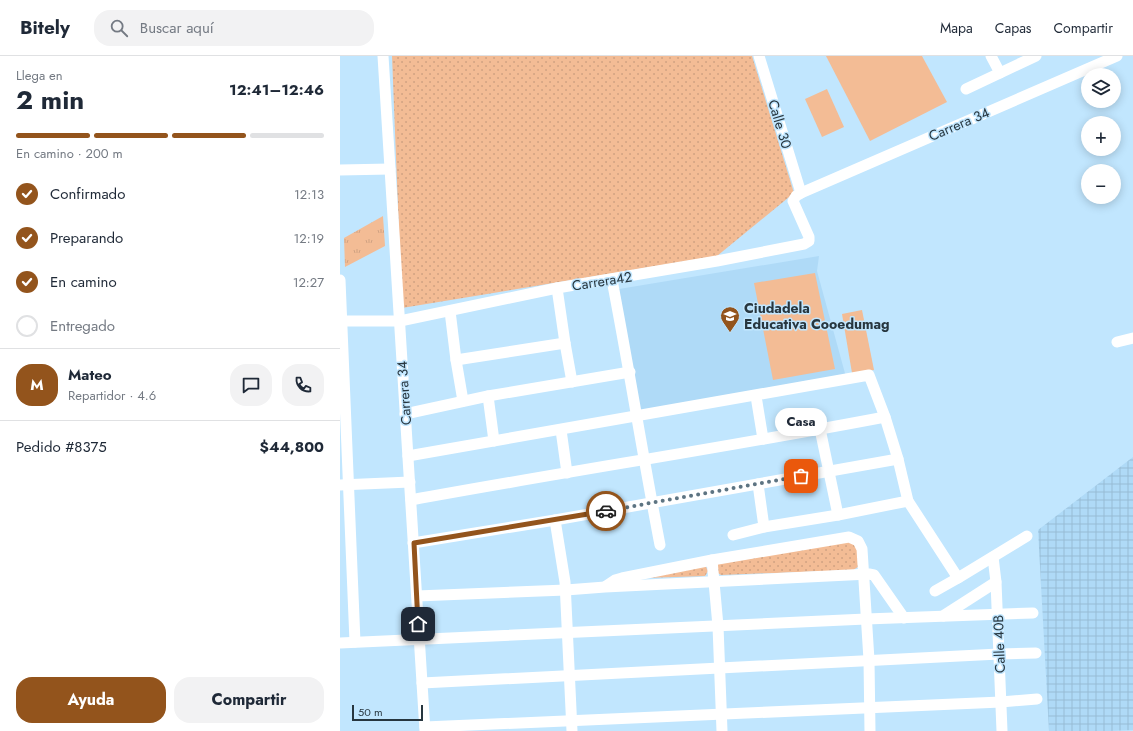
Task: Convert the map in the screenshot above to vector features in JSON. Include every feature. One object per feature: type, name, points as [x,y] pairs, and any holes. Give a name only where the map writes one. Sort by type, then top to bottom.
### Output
[{"type":"street","name":"Carrera 34","points":[[383,56],[425,729]]},
{"type":"street","name":"Calle 30","points":[[759,56],[801,193]]},
{"type":"street","points":[[992,56],[1000,73]]},
{"type":"street","points":[[966,89],[1036,56]]},
{"type":"street","name":"Carrera 34","points":[[801,193],[1117,56]]},
{"type":"street","points":[[340,170],[390,169]]},
{"type":"street","name":"Carrera42","points":[[341,321],[400,321],[557,288],[612,280],[804,244],[809,241],[809,237],[793,201],[796,196],[801,193]]},
{"type":"street","points":[[340,280],[344,484],[355,642]]},
{"type":"street","points":[[612,280],[630,372],[660,545]]},
{"type":"street","points":[[557,288],[572,382]]},
{"type":"street","points":[[450,311],[463,401]]},
{"type":"street","points":[[1117,342],[1133,338]]},
{"type":"street","points":[[456,360],[565,343]]},
{"type":"street","points":[[405,414],[488,396],[630,372]]},
{"type":"street","points":[[408,456],[637,417],[869,375],[885,417],[898,459],[908,501],[958,578]]},
{"type":"street","points":[[488,396],[494,441]]},
{"type":"street","points":[[756,396],[762,439]]},
{"type":"street","points":[[411,500],[885,417]]},
{"type":"street","points":[[820,429],[838,515]]},
{"type":"street","points":[[561,430],[567,473]]},
{"type":"street","points":[[414,543],[555,520],[898,459]]},
{"type":"street","points":[[344,484],[410,482]]},
{"type":"street","points":[[758,484],[764,527]]},
{"type":"street","points":[[733,535],[764,527],[838,515],[908,501]]},
{"type":"street","points":[[555,520],[566,590],[572,726]]},
{"type":"street","points":[[935,590],[958,578],[1027,536]]},
{"type":"street","points":[[605,587],[614,580],[712,560],[849,537],[858,540],[862,549],[864,574],[869,660],[870,731]]},
{"type":"street","name":"Calle 40B","points":[[993,557],[998,615],[1002,731]]},
{"type":"street","points":[[712,560],[718,626],[722,731]]},
{"type":"street","points":[[417,596],[566,590],[864,574],[874,575],[904,618]]},
{"type":"street","points":[[943,616],[996,582]]},
{"type":"street","points":[[340,642],[1033,613]]},
{"type":"street","points":[[422,683],[720,667],[1036,653]]},
{"type":"street","points":[[425,729],[572,726],[721,714],[1001,702],[1037,699]]},
{"type":"shaded area","name":"Ciudadela Educativa Cooedumag","points":[[819,256],[817,271],[846,377],[640,417],[619,289]]},
{"type":"shaded area","points":[[1133,457],[1133,730],[1049,731],[1038,530]]},
{"type":"green space","points":[[392,56],[752,56],[794,193],[717,256],[402,308]]},
{"type":"green space","points":[[826,56],[922,56],[947,102],[870,141]]},
{"type":"green space","points":[[827,89],[844,127],[822,137],[805,99]]},
{"type":"green space","points":[[383,216],[385,246],[345,267],[344,238]]},
{"type":"green space","points":[[815,273],[835,369],[773,380],[754,283]]},
{"type":"green space","points":[[862,310],[874,370],[852,373],[842,314]]},
{"type":"green space","points":[[852,541],[858,548],[858,567],[853,570],[721,575],[718,573],[718,564]]},
{"type":"green space","points":[[705,565],[708,571],[705,576],[645,578]]},
{"type":"way so far","points":[[606,511],[801,476]]},
{"type":"place","name":"Ciudadela Educativa Cooedumag","points":[[730,333]]},
{"type":"place","name":"Casa","points":[[801,476]]},
{"type":"route","points":[[418,624],[414,543],[606,511]]}]
